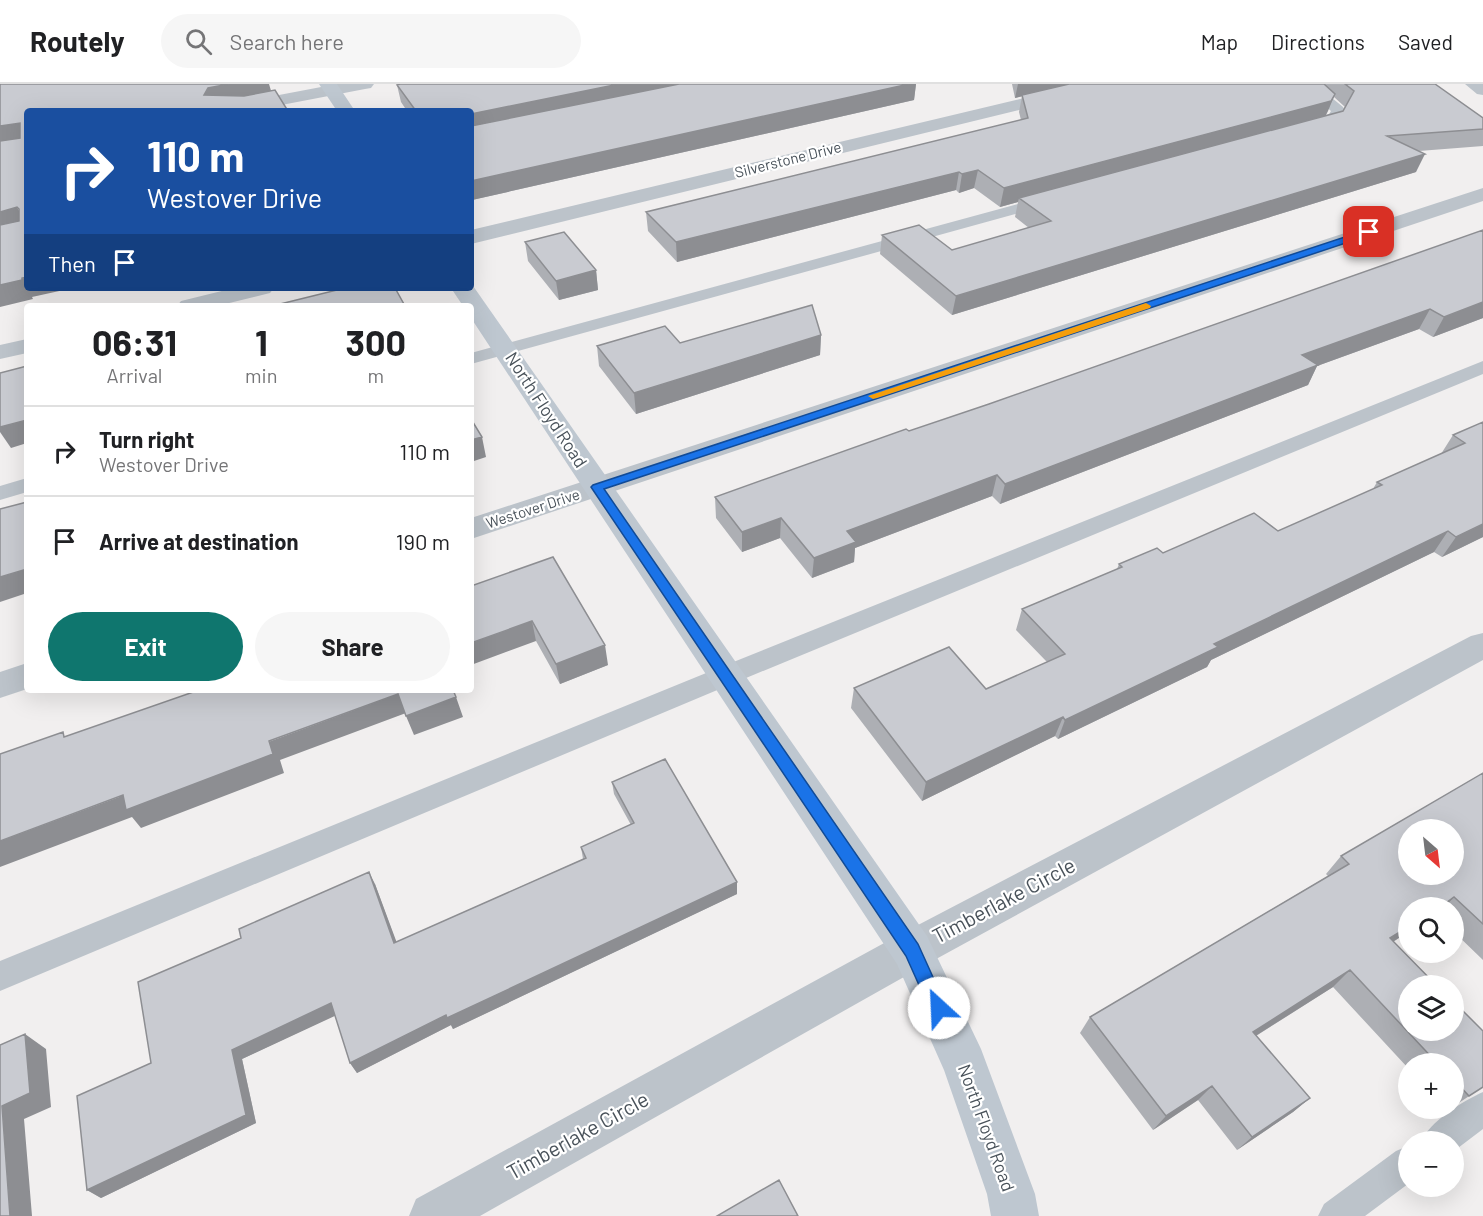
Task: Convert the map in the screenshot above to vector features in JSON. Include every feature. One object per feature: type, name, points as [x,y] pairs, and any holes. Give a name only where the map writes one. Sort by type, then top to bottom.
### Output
[{"type":"street","points":[[235,108],[330,87],[365,84]]},
{"type":"street","name":"Silverstone Drive","points":[[474,236],[1105,84]]},
{"type":"street","points":[[1474,84],[1483,90]]},
{"type":"street","points":[[330,87],[344,108]]},
{"type":"street","name":"Westover Drive","points":[[474,528],[1483,195]]},
{"type":"street","points":[[201,303],[250,291]]},
{"type":"street","name":"North Floyd Road","points":[[474,304],[912,950],[965,1065],[1011,1194],[1015,1216]]},
{"type":"street","points":[[0,352],[24,347]]},
{"type":"street","name":"Timberlake Circle","points":[[433,1216],[912,950],[1483,645]]},
{"type":"street","points":[[0,685],[24,677]]},
{"type":"lane","points":[[1295,133],[1330,124],[1338,110],[1307,84]]},
{"type":"lane","points":[[474,358],[1066,196]]},
{"type":"lane","points":[[0,976],[725,676],[1483,367]]},
{"type":"lane","points":[[0,493],[24,486]]},
{"type":"lane","points":[[1453,1131],[1483,1109]]},
{"type":"lane","points":[[1336,1216],[1398,1170]]},
{"type":"building","points":[[0,84],[229,84],[208,88],[204,95],[244,96],[275,90],[286,108],[24,108],[24,278],[0,285],[0,225],[19,221],[19,209],[17,207],[0,212],[0,141],[20,138],[20,123],[0,126]]},
{"type":"building","points":[[619,84],[474,113],[474,108],[414,108],[397,85]]},
{"type":"building","points":[[679,84],[909,84],[474,180],[474,125]]},
{"type":"building","points":[[1069,84],[1324,84],[1335,94],[1331,101],[1004,188],[978,170],[962,174],[959,172],[676,242],[646,212],[1028,118],[1022,95]]},
{"type":"building","points":[[1345,84],[1435,84],[1483,118],[1483,129],[1387,136],[1425,154],[956,296],[882,235],[919,225],[952,250],[1051,221],[1019,198],[1343,111],[1354,91]]},
{"type":"building","points":[[1483,230],[1483,302],[1444,317],[1430,309],[1302,355],[1318,365],[1005,484],[997,475],[847,531],[856,542],[814,558],[781,518],[742,532],[715,497],[906,429],[909,431],[989,404]]},
{"type":"building","points":[[564,232],[596,270],[556,281],[525,242]]},
{"type":"building","points":[[333,291],[397,291],[403,303],[284,303]]},
{"type":"building","points":[[812,305],[821,335],[634,393],[597,346],[665,326],[680,343]]},
{"type":"building","points":[[24,367],[24,421],[0,427],[0,373]]},
{"type":"building","points":[[1483,422],[1483,524],[1456,537],[1448,531],[1214,644],[1218,647],[1065,720],[1063,717],[926,782],[854,688],[949,647],[986,689],[1065,654],[1022,609],[1122,567],[1119,564],[1157,548],[1163,553],[1254,513],[1278,531],[1382,485],[1377,482],[1465,443],[1453,435]]},
{"type":"building","points":[[474,424],[482,437],[474,439]]},
{"type":"building","points":[[24,503],[24,570],[0,577],[0,509]]},
{"type":"building","points":[[553,557],[605,645],[556,664],[532,621],[474,642],[474,585]]},
{"type":"building","points":[[190,693],[454,693],[456,697],[406,716],[398,694],[269,741],[273,754],[126,810],[123,795],[0,841],[0,754],[63,732],[64,737]]},
{"type":"building","points":[[665,759],[737,882],[447,1018],[446,1015],[350,1063],[331,1003],[232,1050],[246,1115],[87,1190],[77,1096],[151,1063],[138,982],[241,938],[239,929],[369,872],[394,943],[586,858],[581,847],[634,823],[612,782]]},
{"type":"building","points":[[1483,773],[1483,924],[1464,906],[1464,897],[1398,897],[1398,933],[1390,938],[1398,946],[1398,963],[1414,963],[1426,975],[1398,975],[1398,1021],[1350,970],[1253,1032],[1310,1098],[1252,1137],[1212,1086],[1166,1116],[1090,1017],[1349,864],[1341,856],[1398,823],[1398,885],[1464,885],[1464,819],[1404,819]]},
{"type":"building","points":[[1464,1012],[1483,1031],[1483,1087],[1469,1096],[1464,1091],[1464,1053],[1428,1053],[1416,1041],[1464,1041]]},
{"type":"building","points":[[25,1034],[30,1093],[2,1106],[10,1216],[0,1216],[0,1045]]},
{"type":"building","points":[[779,1180],[798,1216],[717,1216]]},
{"type":"slow traffic","points":[[873,396],[1146,306]]},
{"type":"route","points":[[939,1008],[912,950],[597,487],[1369,232]]}]
